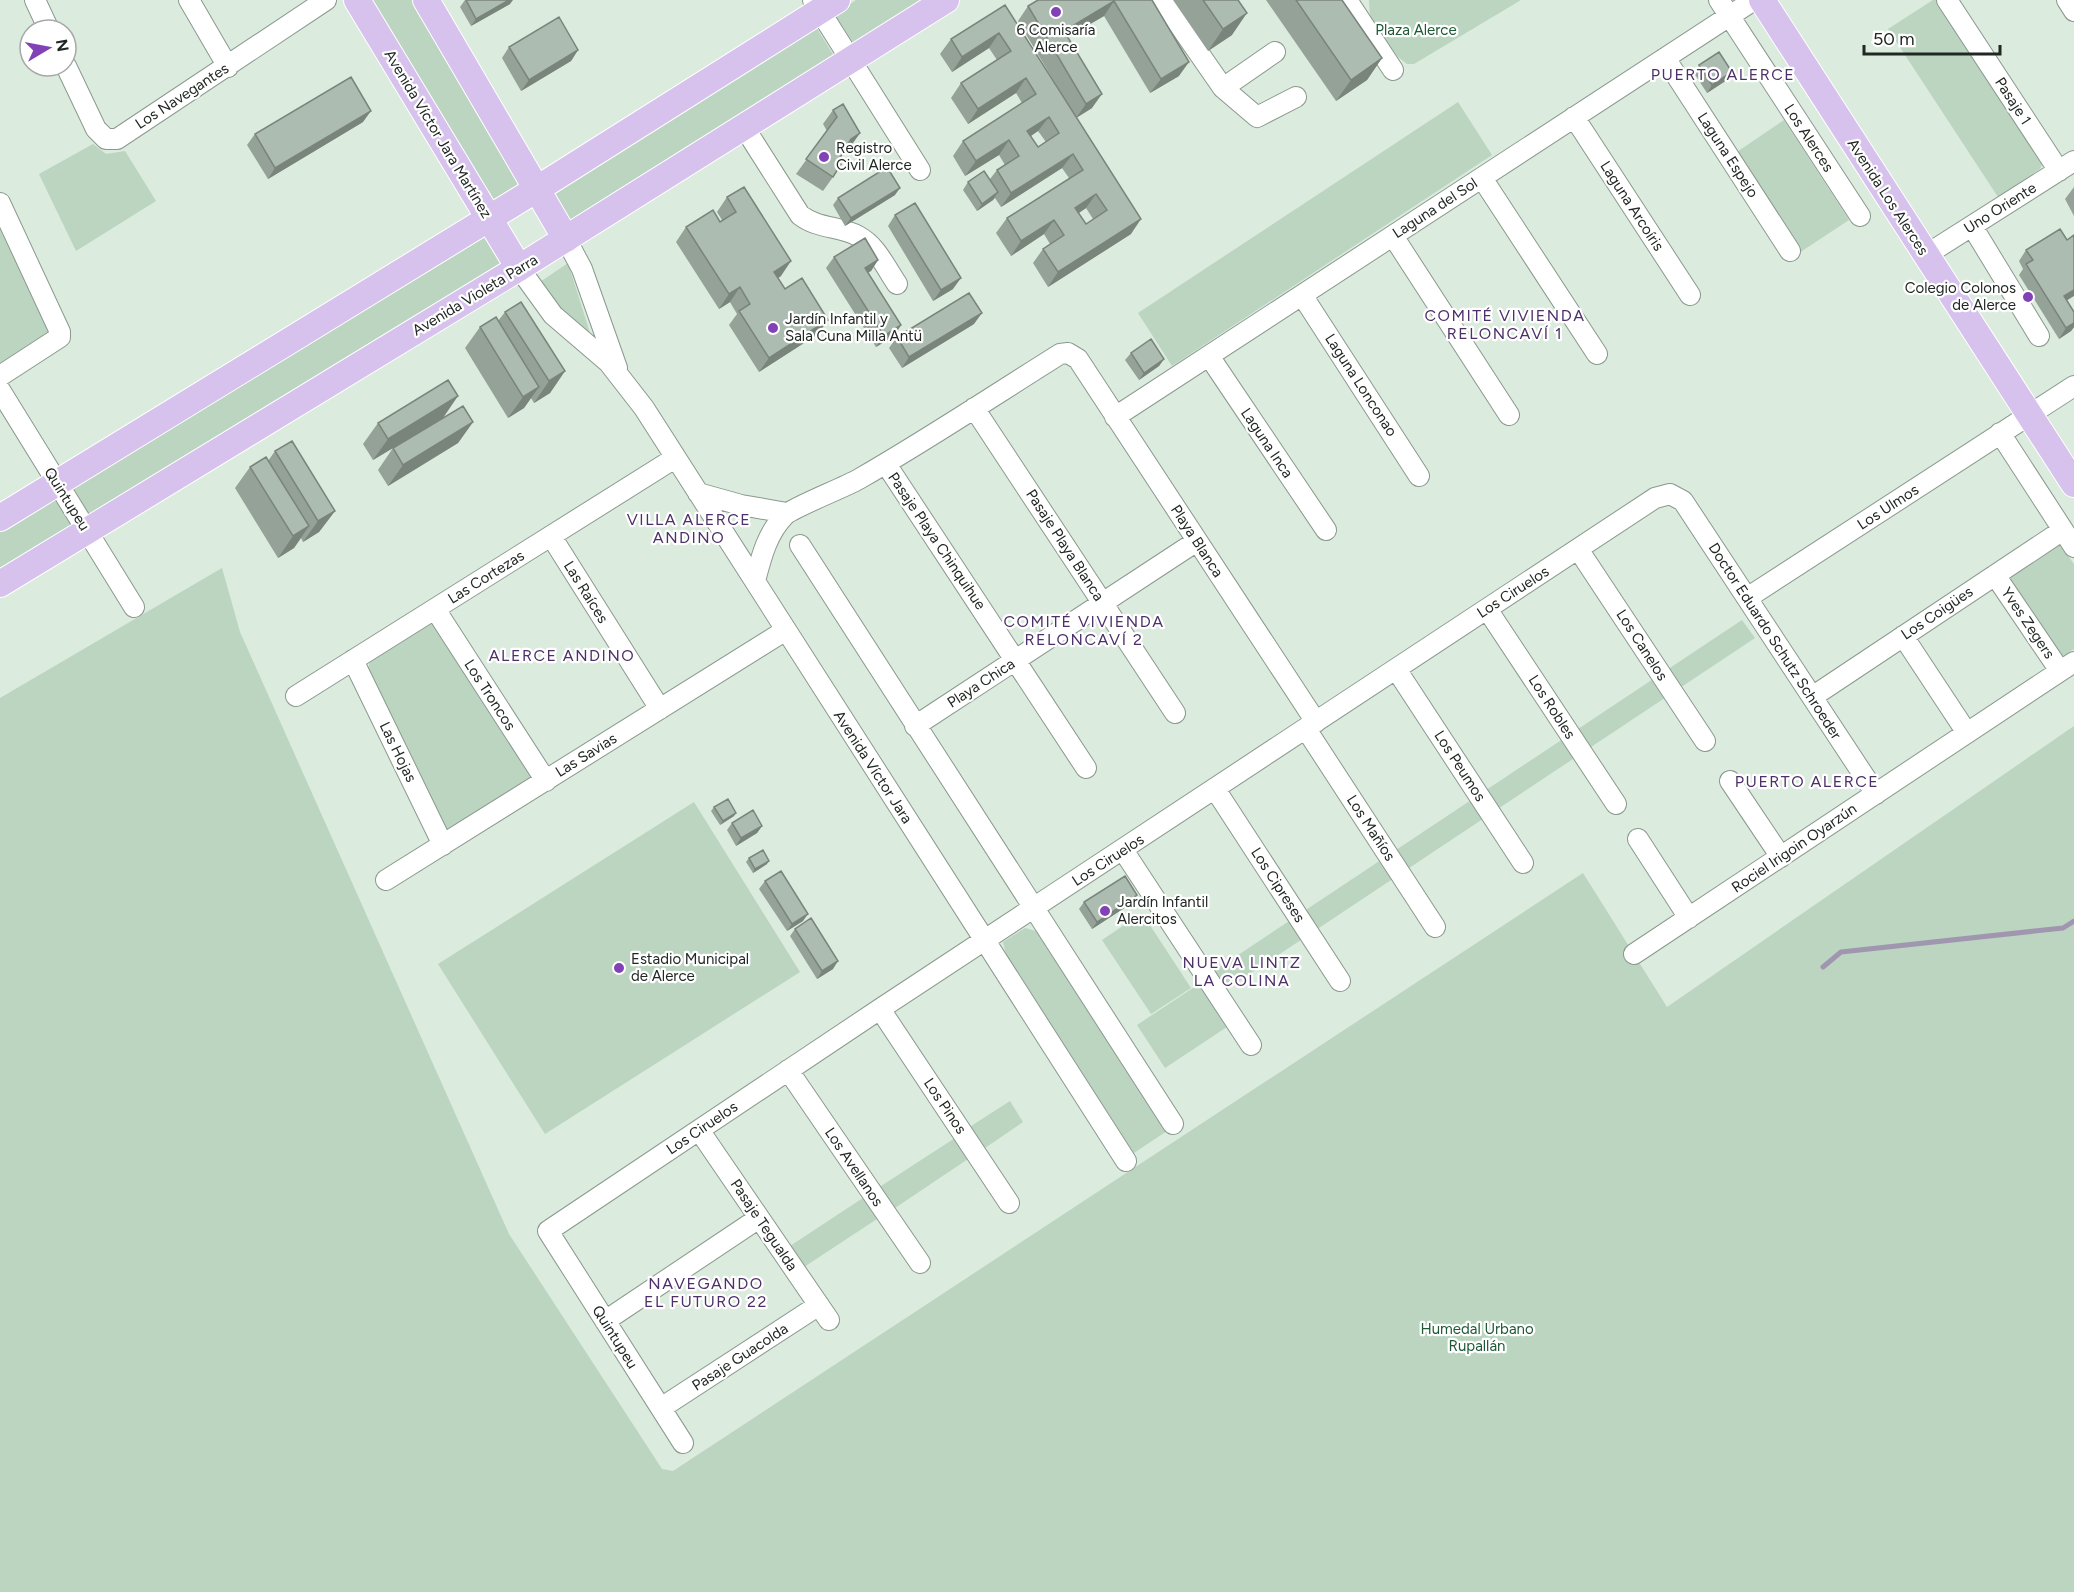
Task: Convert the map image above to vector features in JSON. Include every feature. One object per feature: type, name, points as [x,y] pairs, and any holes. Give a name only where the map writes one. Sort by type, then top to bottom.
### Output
[{"type":"main road","name":"Avenida Víctor Jara Martínez","points":[[357,0],[519,268]]},
{"type":"main road","points":[[426,0],[566,239]]},
{"type":"main road","name":"Avenida Violeta Parra","points":[[0,584],[566,239],[946,0]]},
{"type":"main road","name":"Avenida Los Alerces","points":[[1762,0],[2074,484]]},
{"type":"main road","points":[[0,518],[537,189],[823,4]]},
{"type":"street","points":[[35,0],[43,18]]},
{"type":"street","points":[[189,0],[228,67]]},
{"type":"street","name":"Los Navegantes","points":[[72,78],[96,129],[111,140],[117,139],[326,0]]},
{"type":"street","points":[[1162,0],[1223,88],[1257,117],[1296,96]]},
{"type":"street","points":[[1347,0],[1393,70]]},
{"type":"street","name":"Laguna del Sol","points":[[1115,417],[1665,58],[1724,8],[1754,0]]},
{"type":"street","name":"Pasaje 1","points":[[1947,0],[2067,166]]},
{"type":"street","points":[[2067,0],[2074,11]]},
{"type":"street","points":[[823,4],[851,60],[920,170]]},
{"type":"street","name":"Los Alerces","points":[[1724,8],[1860,216]]},
{"type":"street","points":[[1223,88],[1275,52]]},
{"type":"street","name":"Laguna Espejo","points":[[1665,58],[1790,251]]},
{"type":"street","name":"Laguna Arcoíris","points":[[1574,117],[1690,295]]},
{"type":"street","points":[[744,126],[800,215],[808,221],[858,236],[874,248],[897,284]]},
{"type":"street","name":"Uno Oriente","points":[[1926,255],[2067,166]]},
{"type":"street","points":[[1482,178],[1597,354]]},
{"type":"street","points":[[0,202],[60,332],[60,338],[0,376]]},
{"type":"street","points":[[1972,226],[2039,336]]},
{"type":"street","points":[[1392,236],[1509,415]]},
{"type":"street","name":"Avenida Víctor Jara","points":[[566,239],[582,269],[614,368]]},
{"type":"street","name":"Avenida Víctor Jara","points":[[519,268],[557,320],[614,368],[698,493],[1126,1161]]},
{"type":"street","name":"Laguna Lonconao","points":[[1302,295],[1419,476]]},
{"type":"street","name":"Playa Blanca","points":[[975,408],[1060,354],[1068,353],[1078,359],[1197,541],[1311,726]]},
{"type":"street","name":"Laguna Inca","points":[[1209,356],[1326,530]]},
{"type":"street","name":"Los Ulmos","points":[[1747,598],[2074,386]]},
{"type":"street","name":"Quintupeu","points":[[0,390],[134,608]]},
{"type":"street","points":[[754,581],[764,548],[787,513],[841,489],[886,464],[975,408]]},
{"type":"street","name":"Pasaje Playa Blanca","points":[[975,408],[1175,713]]},
{"type":"street","points":[[2000,433],[2074,547]]},
{"type":"street","name":"Las Cortezas","points":[[296,696],[675,458]]},
{"type":"street","name":"Pasaje Playa Chinquihue","points":[[886,464],[1086,768]]},
{"type":"street","points":[[698,493],[741,505],[787,513]]},
{"type":"street","name":"Doctor Eduardo Schutz Schroeder","points":[[1670,494],[1683,501],[1876,794]]},
{"type":"street","name":"Los Ciruelos","points":[[548,1231],[880,1009],[1655,498],[1670,494]]},
{"type":"street","name":"Los Coigües","points":[[1812,697],[2063,530]]},
{"type":"street","name":"Las Raíces","points":[[551,536],[660,709]]},
{"type":"street","name":"Playa Chica","points":[[915,726],[1197,541]]},
{"type":"street","points":[[800,545],[1032,909],[1173,1124]]},
{"type":"street","name":"Los Canelos","points":[[1578,549],[1705,741]]},
{"type":"street","name":"Yves Zegers","points":[[1995,575],[2067,667]]},
{"type":"street","name":"Los Troncos","points":[[435,609],[546,781]]},
{"type":"street","name":"Los Robles","points":[[1487,609],[1616,804]]},
{"type":"street","name":"Las Savias","points":[[386,880],[786,630]]},
{"type":"street","points":[[1903,636],[1967,733]]},
{"type":"street","name":"Las Hojas","points":[[353,660],[443,845]]},
{"type":"street","name":"Rociel Irigoin Oyarzún","points":[[1634,954],[2067,667]]},
{"type":"street","name":"Los Peumos","points":[[1396,669],[1523,863]]},
{"type":"street","name":"Los Mañíos","points":[[1311,726],[1435,927]]},
{"type":"street","points":[[1730,781],[1781,857]]},
{"type":"street","name":"Los Cipreses","points":[[1215,789],[1340,981]]},
{"type":"street","points":[[1638,839],[1689,918]]},
{"type":"street","points":[[1123,850],[1251,1045]]},
{"type":"street","name":"Los Pinos","points":[[880,1009],[1009,1203]]},
{"type":"street","name":"Los Avellanos","points":[[788,1070],[920,1263]]},
{"type":"street","name":"Pasaje Tegualda","points":[[699,1130],[824,1312]]},
{"type":"street","points":[[605,1321],[759,1218]]},
{"type":"street","name":"Quintupeu","points":[[548,1231],[683,1443]]},
{"type":"street","name":"Pasaje Guacolda","points":[[661,1408],[824,1312]]},
{"type":"green space","points":[[371,0],[415,0],[523,183],[491,204]]},
{"type":"green space","points":[[856,0],[927,0],[854,44],[835,15]]},
{"type":"green space","name":"Plaza Alerce","points":[[1369,0],[1521,0],[1414,64],[1407,64],[1397,56],[1370,17]]},
{"type":"green space","points":[[1933,0],[1937,0],[2044,159],[2040,169],[1998,197],[1888,29]]},
{"type":"green space","points":[[816,27],[834,56],[571,223],[551,194]]},
{"type":"green space","points":[[1458,102],[1492,155],[1172,366],[1138,313]]},
{"type":"green space","points":[[1784,120],[1849,220],[1799,253],[1734,154]]},
{"type":"green space","points":[[93,144],[106,154],[125,151],[156,201],[76,251],[39,174]]},
{"type":"green space","points":[[0,216],[55,331],[0,368]]},
{"type":"green space","points":[[483,235],[501,265],[89,516],[72,485]]},
{"type":"green space","points":[[568,263],[591,336],[568,318],[540,282]]},
{"type":"green space","points":[[54,498],[73,528],[0,577],[0,530]]},
{"type":"green space","points":[[2058,542],[2074,564],[2074,649],[2061,657],[2008,582],[2009,575]]},
{"type":"green space","name":"Humedal Urbano Rupallán","points":[[222,568],[240,632],[509,1234],[662,1469],[673,1471],[1583,873],[1667,1007],[2074,726],[2074,1592],[0,1592],[0,698]]},
{"type":"green space","points":[[1742,620],[1755,638],[1224,991],[1211,973]]},
{"type":"green space","points":[[433,621],[534,777],[447,831],[443,828],[368,673],[370,659]]},
{"type":"green space","name":"Estadio Municipal de Alerce","points":[[694,802],[800,972],[545,1134],[438,964]]},
{"type":"green space","points":[[1142,913],[1191,988],[1151,1014],[1102,940]]},
{"type":"green space","points":[[1025,928],[1036,931],[1167,1131],[1134,1153],[1006,954],[1003,942]]},
{"type":"green space","points":[[1202,982],[1230,1025],[1165,1068],[1137,1025]]},
{"type":"green space","points":[[1010,1101],[1023,1122],[982,1150],[968,1128]]},
{"type":"green space","points":[[955,1138],[968,1159],[892,1210],[878,1188]]},
{"type":"green space","points":[[863,1198],[877,1219],[801,1269],[787,1248]]},
{"type":"building","points":[[466,0],[509,0],[476,19]]},
{"type":"building","points":[[1038,0],[1152,0],[1189,62],[1161,79],[1114,1],[1064,31],[1102,94],[1086,104],[1028,6]]},
{"type":"building","points":[[1203,0],[1238,0],[1247,13],[1223,29]]},
{"type":"building","points":[[1296,0],[1342,0],[1382,58],[1351,80]]},
{"type":"building","points":[[1005,5],[1141,219],[1058,272],[1043,249],[1064,235],[1054,220],[1021,241],[1007,218],[1083,170],[1073,154],[1011,193],[997,170],[1019,156],[1009,140],[976,161],[963,141],[1036,94],[1026,78],[978,109],[961,83],[1011,51],[999,33],[962,57],[951,39]],"holes":[[[1049,117],[1059,133],[1038,147],[1027,131]],[[1096,194],[1107,210],[1086,224],[1075,208]]]},
{"type":"building","points":[[559,17],[578,50],[529,80],[509,47]]},
{"type":"building","points":[[1719,52],[1732,72],[1712,85],[1699,65]]},
{"type":"building","points":[[351,77],[371,111],[275,168],[255,134]]},
{"type":"building","name":"Registro Civil Alerce","points":[[843,104],[860,133],[851,139],[838,161],[841,164],[833,177],[806,159],[837,117],[833,110]]},
{"type":"building","points":[[887,167],[900,188],[851,218],[838,198]]},
{"type":"building","points":[[984,171],[998,192],[982,204],[968,182]]},
{"type":"building","points":[[744,187],[791,261],[774,272],[785,289],[802,278],[828,320],[769,358],[739,311],[750,304],[740,287],[729,294],[686,227],[713,210],[720,222],[736,212],[727,197]]},
{"type":"building","points":[[915,203],[961,278],[941,290],[895,215]]},
{"type":"building","points":[[2060,229],[2067,240],[2074,235],[2074,290],[2064,296],[2074,312],[2074,323],[2066,328],[2026,264],[2033,260],[2026,250]]},
{"type":"building","points":[[865,238],[878,260],[865,268],[901,325],[884,336],[834,257]]},
{"type":"building","points":[[969,293],[982,313],[909,357],[897,337]]},
{"type":"building","points":[[521,302],[565,371],[549,381],[505,312]]},
{"type":"building","points":[[496,317],[539,387],[523,397],[480,327]]},
{"type":"building","points":[[1151,339],[1164,359],[1144,373],[1131,353]]},
{"type":"building","points":[[448,380],[458,396],[388,439],[378,423]]},
{"type":"building","points":[[463,406],[473,422],[403,465],[393,448]]},
{"type":"building","points":[[292,441],[335,511],[318,521],[275,451]]},
{"type":"building","points":[[266,457],[309,526],[293,536],[250,467]]},
{"type":"building","points":[[728,799],[736,813],[723,821],[714,807]]},
{"type":"building","points":[[753,810],[762,826],[741,838],[732,823]]},
{"type":"building","points":[[763,850],[769,861],[755,869],[749,858]]},
{"type":"building","points":[[781,871],[808,914],[792,924],[765,881]]},
{"type":"building","points":[[1125,876],[1137,895],[1097,922],[1084,902]]},
{"type":"building","points":[[811,918],[838,961],[822,971],[795,929]]},
{"type":"waterway","points":[[1823,967],[1841,952],[2063,928],[2074,921]]},
{"type":"place","name":"6 Comisaría Alerce","points":[[1056,12]]},
{"type":"place","name":"Registro Civil Alerce","points":[[824,157]]},
{"type":"place","name":"Colegio Colonos de Alerce","points":[[2028,297]]},
{"type":"place","name":"Jardín Infantil y Sala Cuna Milla Antü","points":[[773,328]]},
{"type":"place","name":"Jardín Infantil Alercitos","points":[[1105,911]]},
{"type":"place","name":"Estadio Municipal de Alerce","points":[[619,968]]},
{"type":"district","name":"PUERTO ALERCE","points":[[1723,74]]},
{"type":"district","name":"COMITÉ VIVIENDA RELONCAVÍ 1","points":[[1505,324]]},
{"type":"district","name":"VILLA ALERCE ANDINO","points":[[689,528]]},
{"type":"district","name":"COMITÉ VIVIENDA RELONCAVÍ 2","points":[[1084,630]]},
{"type":"district","name":"ALERCE ANDINO","points":[[562,655]]},
{"type":"district","name":"PUERTO ALERCE","points":[[1807,781]]},
{"type":"district","name":"NUEVA LINTZ LA COLINA","points":[[1242,971]]},
{"type":"district","name":"NAVEGANDO EL FUTURO 22","points":[[706,1292]]}]
